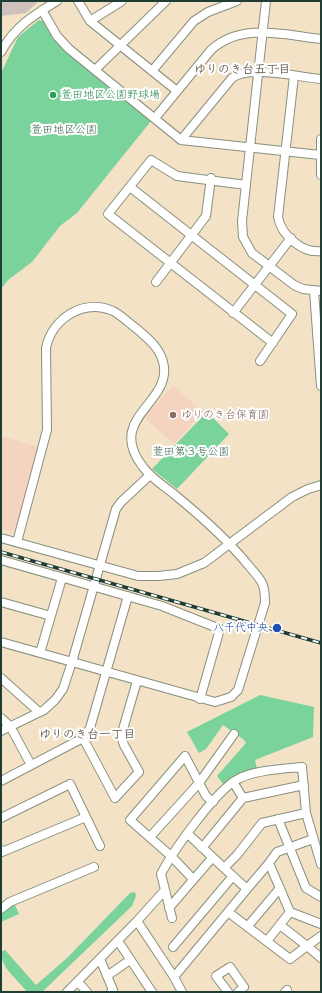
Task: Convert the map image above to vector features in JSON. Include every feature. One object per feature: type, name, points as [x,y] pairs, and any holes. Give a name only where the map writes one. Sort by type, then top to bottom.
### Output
[{"type":"street","points":[[1,52],[10,36],[21,24],[57,1]]},
{"type":"street","points":[[78,1],[90,21],[121,44],[177,91]]},
{"type":"street","points":[[90,21],[122,1]]},
{"type":"street","points":[[95,70],[166,1]]},
{"type":"street","points":[[152,71],[194,21],[208,12],[237,1]]},
{"type":"street","points":[[266,1],[242,221],[243,236],[252,253],[268,266],[303,290],[317,291],[321,386]]},
{"type":"street","points":[[42,10],[62,42],[181,140],[320,155]]},
{"type":"street","points":[[155,118],[211,50],[220,42],[240,34],[262,33],[321,39]]},
{"type":"street","points":[[181,140],[232,78],[237,74],[258,72],[321,79]]},
{"type":"street","points":[[294,76],[278,217],[282,229],[291,238],[305,249],[321,251]]},
{"type":"street","points":[[321,139],[321,175]]},
{"type":"street","points":[[246,185],[176,176],[151,160],[108,214],[273,343]]},
{"type":"street","points":[[156,282],[206,216],[211,180]]},
{"type":"street","points":[[130,187],[292,314],[260,361]]},
{"type":"street","points":[[233,313],[291,238]]},
{"type":"street","points":[[1,642],[200,699],[215,702],[224,701],[238,690],[260,624],[265,604],[265,591],[262,582],[229,544],[210,524],[150,475],[136,456],[132,437],[136,421],[160,389],[163,381],[164,368],[161,353],[147,338],[113,311],[90,308],[74,312],[58,323],[48,340],[46,348],[47,430],[17,542]]},
{"type":"street","points":[[1,731],[44,710],[59,695],[72,662],[116,509],[121,502],[150,475]]},
{"type":"street","points":[[1,538],[100,564],[138,576],[178,574],[204,562],[292,497],[308,489],[321,485]]},
{"type":"street","points":[[1,560],[162,606],[220,629],[200,699]]},
{"type":"street","points":[[40,653],[62,578]]},
{"type":"street","points":[[1,782],[30,765],[83,738],[90,728],[128,596]]},
{"type":"street","points":[[1,602],[51,616]]},
{"type":"street","points":[[1,678],[39,712]]},
{"type":"street","points":[[83,738],[115,798],[139,772],[124,745],[121,736],[137,681]]},
{"type":"street","points":[[1,718],[10,726],[30,765]]},
{"type":"street","points":[[150,838],[199,783],[234,734]]},
{"type":"street","points":[[194,879],[171,856],[130,820],[185,756],[206,796],[213,802]]},
{"type":"street","points":[[172,918],[161,874],[171,856],[222,790],[238,778],[273,770],[302,768],[306,813],[321,864]]},
{"type":"street","points":[[233,782],[243,798]]},
{"type":"street","points":[[1,818],[70,784],[100,846]]},
{"type":"street","points":[[202,848],[243,798],[304,785]]},
{"type":"street","points":[[224,868],[237,855],[262,823],[306,813]]},
{"type":"street","points":[[1,850],[2,852],[86,816]]},
{"type":"street","points":[[278,819],[306,888],[321,897]]},
{"type":"street","points":[[188,834],[247,889]]},
{"type":"street","points":[[174,977],[277,852],[313,838]]},
{"type":"street","points":[[169,908],[212,858]]},
{"type":"street","points":[[269,863],[290,912],[321,924]]},
{"type":"street","points":[[1,909],[10,902],[94,867]]},
{"type":"street","points":[[173,948],[233,876]]},
{"type":"street","points":[[248,926],[280,888]]},
{"type":"street","points":[[67,992],[118,941],[165,890]]},
{"type":"street","points":[[228,912],[290,959],[321,936]]},
{"type":"street","points":[[267,941],[290,912]]},
{"type":"street","points":[[137,921],[174,977],[182,992]]},
{"type":"street","points":[[280,925],[321,958]]},
{"type":"street","points":[[118,941],[152,992]]},
{"type":"street","points":[[100,959],[113,990],[111,992]]},
{"type":"street","points":[[107,976],[130,960]]},
{"type":"street","points":[[228,992],[216,976],[230,967],[244,987],[238,992]]},
{"type":"street","points":[[238,992],[251,981]]},
{"type":"street","points":[[78,982],[87,992]]},
{"type":"shaded area","points":[[1,1],[39,1],[26,13],[1,16]]},
{"type":"shaded area","points":[[173,385],[203,412],[174,444],[144,417]]},
{"type":"shaded area","points":[[1,436],[39,447],[17,527],[12,531],[1,529]]},
{"type":"green space","name":"萱田地区公園","points":[[39,20],[44,21],[53,39],[151,121],[77,213],[60,226],[32,262],[8,280],[1,289],[1,73],[18,37]]},
{"type":"green space","name":"萱田第３号公園","points":[[207,412],[229,434],[177,489],[152,469]]},
{"type":"green space","points":[[260,695],[314,707],[313,737],[255,760],[257,769],[240,774],[224,785],[217,776],[246,743],[243,739],[223,725],[206,749],[199,753],[187,732]]},
{"type":"green space","points":[[135,892],[136,896],[132,906],[42,992],[27,992],[4,964],[1,952],[5,950],[36,985],[67,958],[130,893]]},
{"type":"green space","points":[[14,903],[19,914],[1,922],[1,914]]},
{"type":"railway","points":[[1,552],[321,643]]},
{"type":"place","name":"萱田地区公園野球場","points":[[53,95]]},
{"type":"place","name":"ゆりのき台保育園","points":[[173,415]]},
{"type":"place","name":"八千代中央","points":[[277,628]]},
{"type":"district","name":"ゆりのき台五丁目","points":[[242,70]]},
{"type":"district","name":"ゆりのき台一丁目","points":[[87,735]]}]
